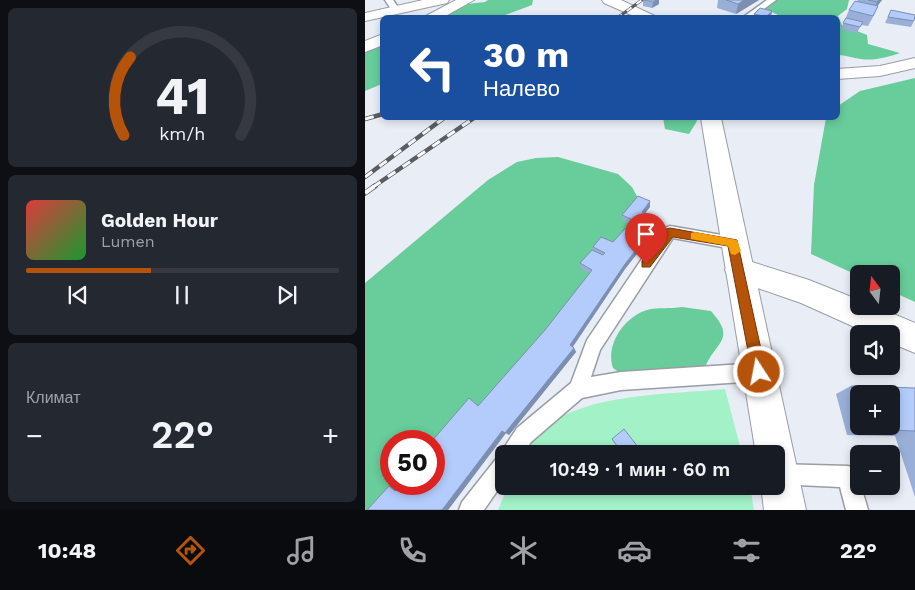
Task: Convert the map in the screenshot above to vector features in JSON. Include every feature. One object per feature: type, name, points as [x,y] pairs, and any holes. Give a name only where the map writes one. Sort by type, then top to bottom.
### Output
[{"type":"street","points":[[365,17],[393,5],[442,0]]},
{"type":"street","points":[[435,15],[467,0]]},
{"type":"street","points":[[609,0],[645,15]]},
{"type":"street","points":[[365,47],[380,40]]},
{"type":"street","points":[[840,74],[880,71],[915,63]]},
{"type":"street","points":[[711,120],[773,445]]},
{"type":"street","points":[[736,256],[809,293],[915,338]]},
{"type":"lane","points":[[750,15],[772,0]]},
{"type":"lane","points":[[578,389],[593,346],[657,248],[670,232],[736,256]]},
{"type":"lane","points":[[517,445],[524,435],[578,389],[621,381],[759,372]]},
{"type":"lane","points":[[470,510],[495,475]]},
{"type":"lane","points":[[785,475],[848,477],[857,510]]},
{"type":"green space","points":[[488,0],[533,0],[532,5],[505,15],[443,15],[467,4]]},
{"type":"green space","points":[[765,0],[849,0],[847,9],[839,15],[778,15],[758,5]]},
{"type":"green space","points":[[840,20],[842,25],[867,35],[868,44],[900,53],[871,59],[840,55]]},
{"type":"green space","points":[[380,44],[380,85],[365,91],[365,51]]},
{"type":"green space","points":[[915,78],[915,302],[900,295],[900,265],[850,265],[850,272],[811,254],[814,185],[826,120],[840,120],[840,105],[860,91]]},
{"type":"green space","points":[[663,120],[697,121],[689,134],[665,129]]},
{"type":"green space","points":[[558,157],[618,174],[632,187],[644,209],[445,466],[445,430],[380,430],[380,495],[422,495],[409,510],[365,510],[365,283],[488,180],[517,162],[536,158]]},
{"type":"green space","points":[[682,307],[711,311],[722,328],[722,340],[706,365],[696,369],[620,373],[613,368],[611,359],[614,341],[624,325],[647,310]]},
{"type":"green space","points":[[725,389],[740,445],[528,445],[533,437],[551,422],[573,411],[623,398]]},
{"type":"green space","points":[[504,495],[752,495],[754,510],[498,510]]},
{"type":"building","points":[[726,0],[744,0],[738,4]]},
{"type":"building","points":[[855,1],[878,6],[873,16],[849,10]]},
{"type":"building","points":[[760,8],[772,11],[768,15],[754,14]]},
{"type":"building","points":[[891,10],[915,15],[914,21],[888,17]]},
{"type":"building","points":[[846,18],[863,22],[860,27],[843,23]]},
{"type":"building","points":[[638,196],[650,201],[642,212],[659,220],[625,264],[570,345],[574,348],[505,433],[502,431],[442,510],[367,510],[381,495],[445,495],[445,430],[441,430],[469,398],[478,406],[545,330],[592,270],[580,263],[592,250],[603,255],[605,253],[593,247],[601,237],[613,242],[633,220],[622,215]]},
{"type":"building","points":[[900,388],[915,388],[915,431],[900,430]]},
{"type":"building","points":[[624,429],[636,445],[616,445],[612,439]]},
{"type":"railway","points":[[621,15],[642,0]]},
{"type":"railway","points":[[365,119],[380,115]]},
{"type":"railway","points":[[365,177],[441,120]]},
{"type":"railway","points":[[373,187],[471,120]]},
{"type":"railway","points":[[365,193],[375,186]]},
{"type":"slow traffic","points":[[695,236],[733,243],[735,251]]},
{"type":"route","points":[[646,264],[670,232],[733,243],[759,372]]}]
